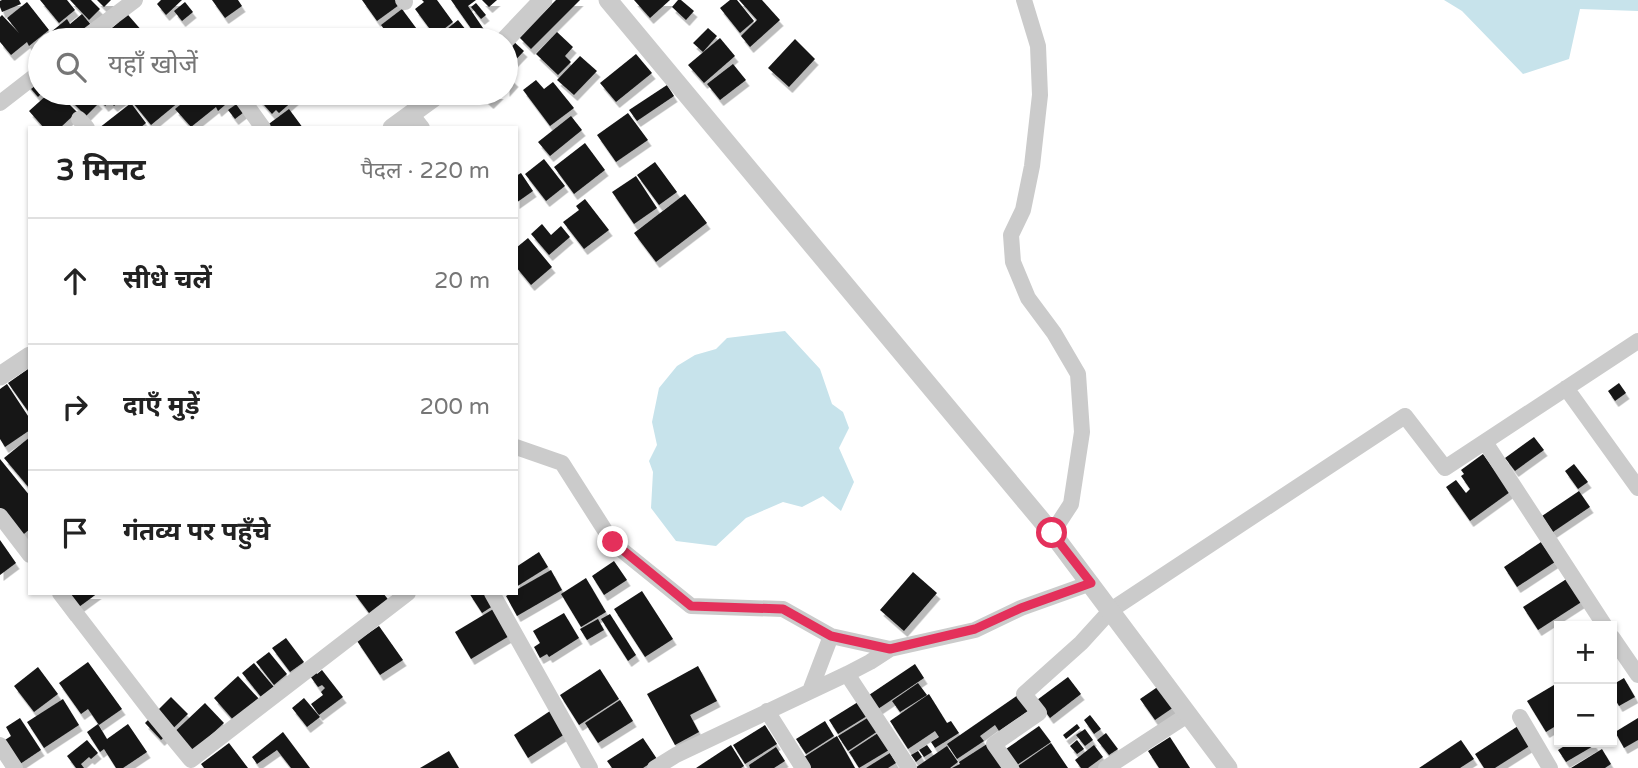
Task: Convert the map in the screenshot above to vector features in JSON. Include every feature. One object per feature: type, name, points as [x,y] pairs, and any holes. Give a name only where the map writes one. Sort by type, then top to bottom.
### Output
[{"type":"street","points":[[98,28],[135,0]]},
{"type":"street","points":[[516,28],[543,0]]},
{"type":"street","points":[[608,0],[1052,533],[1228,768]]},
{"type":"street","points":[[1024,0],[1038,46],[1040,95],[1032,166],[1023,210],[1011,235],[1013,262],[1028,298],[1054,333],[1078,374],[1082,432],[1072,504],[1052,533]]},
{"type":"street","points":[[1,101],[28,81]]},
{"type":"street","points":[[247,105],[262,126]]},
{"type":"street","points":[[398,126],[416,121],[430,105]]},
{"type":"street","points":[[1011,768],[994,744],[1039,713],[1024,694],[1081,643],[1111,610],[1405,416],[1445,468],[1638,341]]},
{"type":"street","points":[[0,376],[28,357]]},
{"type":"street","points":[[1566,388],[1638,488]]},
{"type":"street","points":[[1485,442],[1602,621]]},
{"type":"street","points":[[518,448],[562,463],[613,542],[691,606],[783,609],[831,636],[890,649]]},
{"type":"street","points":[[0,516],[28,552]]},
{"type":"street","points":[[655,768],[680,762],[768,711],[870,663],[890,649],[975,629],[1021,608],[1091,583]]},
{"type":"street","points":[[62,595],[191,760],[405,595]]},
{"type":"street","points":[[493,595],[590,768]]},
{"type":"street","points":[[810,691],[831,636]]},
{"type":"street","points":[[1617,644],[1638,675]]},
{"type":"street","points":[[847,674],[909,768]]},
{"type":"street","points":[[768,711],[803,768]]},
{"type":"street","points":[[1106,768],[1189,714]]},
{"type":"street","points":[[1520,717],[1550,768]]},
{"type":"street","points":[[0,745],[15,768]]},
{"type":"water","points":[[1444,0],[1638,0],[1638,11],[1580,9],[1569,59],[1523,74],[1462,11]]},
{"type":"water","points":[[785,331],[820,369],[832,404],[843,412],[849,428],[839,448],[854,482],[841,511],[823,496],[802,507],[783,502],[746,518],[716,546],[676,541],[651,508],[653,472],[649,461],[657,445],[652,422],[659,388],[677,366],[695,355],[716,349],[727,338]]},
{"type":"building","points":[[2,0],[19,0],[21,4],[2,12]]},
{"type":"building","points":[[40,0],[67,0],[75,10],[59,23]]},
{"type":"building","points":[[70,0],[91,0],[100,9],[89,20]]},
{"type":"building","points":[[97,0],[111,0],[104,7]]},
{"type":"building","points":[[161,0],[182,0],[166,15],[157,4]]},
{"type":"building","points":[[212,0],[238,0],[242,6],[225,18]]},
{"type":"building","points":[[362,0],[406,0],[377,21]]},
{"type":"building","points":[[422,0],[437,0],[453,22],[445,28],[429,28],[415,9],[424,2]]},
{"type":"building","points":[[451,0],[476,0],[468,6],[483,28],[471,28]]},
{"type":"building","points":[[482,0],[497,0],[489,7]]},
{"type":"building","points":[[556,0],[580,0],[531,49],[519,37]]},
{"type":"building","points":[[634,0],[670,0],[650,18]]},
{"type":"building","points":[[678,0],[694,11],[686,20],[672,7]]},
{"type":"building","points":[[730,0],[737,0],[754,21],[740,33],[720,8]]},
{"type":"building","points":[[739,0],[762,0],[780,20],[750,47],[741,36],[757,20]]},
{"type":"building","points":[[27,2],[47,28],[28,28],[28,44],[27,42],[11,55],[0,42],[0,17],[2,15],[19,33],[7,18]]},
{"type":"building","points":[[185,2],[193,12],[182,21],[174,11]]},
{"type":"building","points":[[476,3],[486,15],[481,19],[471,7]]},
{"type":"building","points":[[122,8],[140,28],[112,28],[119,22],[113,16]]},
{"type":"building","points":[[402,9],[416,28],[383,28],[381,25]]},
{"type":"building","points":[[82,14],[92,26],[56,28],[67,19],[70,24]]},
{"type":"building","points":[[458,20],[464,28],[448,28]]},
{"type":"building","points":[[708,28],[717,36],[703,52],[693,43]]},
{"type":"building","points":[[557,32],[573,47],[565,56],[571,62],[558,75],[536,54]]},
{"type":"building","points":[[720,38],[735,56],[704,83],[688,65]]},
{"type":"building","points":[[795,39],[815,59],[789,87],[768,68]]},
{"type":"building","points":[[518,46],[524,51],[518,57]]},
{"type":"building","points":[[636,54],[652,73],[616,102],[600,83]]},
{"type":"building","points":[[580,56],[597,71],[574,95],[557,80]]},
{"type":"building","points":[[733,64],[746,80],[720,100],[707,84]]},
{"type":"building","points":[[536,80],[544,89],[553,82],[574,108],[550,126],[523,90]]},
{"type":"building","points":[[667,85],[674,96],[637,121],[629,110]]},
{"type":"building","points":[[36,105],[70,105],[77,112],[62,126],[42,126],[29,111]]},
{"type":"building","points":[[75,105],[97,105],[86,116]]},
{"type":"building","points":[[128,105],[132,105],[146,123],[142,126],[102,126]]},
{"type":"building","points":[[135,105],[175,105],[151,125]]},
{"type":"building","points":[[180,105],[225,105],[218,111],[216,107],[192,126],[175,109]]},
{"type":"building","points":[[235,105],[245,105],[248,109],[235,119],[228,110]]},
{"type":"building","points":[[264,105],[288,105],[279,113],[276,110],[272,114]]},
{"type":"building","points":[[289,109],[302,126],[266,126]]},
{"type":"building","points":[[628,113],[648,140],[616,162],[597,135]]},
{"type":"building","points":[[571,116],[582,130],[550,156],[538,142]]},
{"type":"building","points":[[585,143],[605,170],[574,194],[554,167]]},
{"type":"building","points":[[544,159],[565,186],[546,201],[525,174]]},
{"type":"building","points":[[655,162],[677,192],[659,205],[637,175]]},
{"type":"building","points":[[521,173],[533,191],[518,202],[518,175]]},
{"type":"building","points":[[636,176],[657,208],[634,224],[612,192]]},
{"type":"building","points":[[685,194],[707,223],[656,262],[634,233]]},
{"type":"building","points":[[585,199],[609,230],[584,249],[563,222],[579,210],[576,206]]},
{"type":"building","points":[[542,224],[551,235],[561,226],[570,237],[549,255],[531,234]]},
{"type":"building","points":[[528,238],[552,267],[531,285],[518,269],[518,246]]},
{"type":"building","points":[[28,369],[28,411],[8,383]]},
{"type":"building","points":[[1619,383],[1626,393],[1615,401],[1608,391]]},
{"type":"building","points":[[7,384],[28,416],[28,431],[5,447],[0,439],[0,389]]},
{"type":"building","points":[[1534,437],[1544,450],[1515,471],[1505,458]]},
{"type":"building","points":[[28,439],[28,487],[4,458]]},
{"type":"building","points":[[1483,454],[1510,492],[1470,521],[1446,487],[1456,480],[1466,493],[1470,489],[1461,476],[1464,474],[1461,470]]},
{"type":"building","points":[[0,459],[28,494],[28,531],[19,538],[0,515]]},
{"type":"building","points":[[1574,464],[1588,482],[1578,489],[1565,471]]},
{"type":"building","points":[[1579,491],[1590,507],[1553,532],[1542,516]]},
{"type":"building","points":[[0,540],[16,563],[0,575]]},
{"type":"building","points":[[1541,542],[1555,562],[1517,587],[1504,567]]},
{"type":"building","points":[[539,552],[548,567],[518,586],[518,566]]},
{"type":"building","points":[[614,561],[627,580],[604,595],[592,576]]},
{"type":"building","points":[[551,570],[562,590],[517,616],[506,596],[518,595],[518,589]]},
{"type":"building","points":[[913,572],[937,593],[904,631],[880,610]]},
{"type":"building","points":[[586,578],[606,612],[581,627],[561,594]]},
{"type":"building","points":[[1568,578],[1583,601],[1538,630],[1523,607]]},
{"type":"building","points":[[642,591],[673,639],[645,657],[614,609]]},
{"type":"building","points":[[53,595],[95,595],[68,615]]},
{"type":"building","points":[[356,595],[385,595],[391,603],[372,617]]},
{"type":"building","points":[[470,595],[489,595],[496,604],[482,613]]},
{"type":"building","points":[[495,608],[511,635],[471,659],[455,632]]},
{"type":"building","points":[[564,613],[579,638],[549,657],[547,654],[540,658],[534,647],[540,643],[533,631]]},
{"type":"building","points":[[610,614],[636,655],[628,661],[601,619]]},
{"type":"building","points":[[598,619],[604,630],[587,640],[580,629]]},
{"type":"building","points":[[379,626],[403,660],[380,675],[357,641]]},
{"type":"building","points":[[286,638],[304,662],[290,672],[272,648]]},
{"type":"building","points":[[269,652],[287,674],[274,685],[256,662]]},
{"type":"building","points":[[88,662],[122,709],[99,725],[88,709],[81,714],[59,683]]},
{"type":"building","points":[[254,663],[274,687],[261,697],[242,673]]},
{"type":"building","points":[[915,664],[924,678],[878,709],[869,695]]},
{"type":"building","points":[[698,666],[717,701],[690,715],[699,732],[675,745],[647,694]]},
{"type":"building","points":[[38,667],[58,694],[34,712],[14,686]]},
{"type":"building","points":[[600,669],[619,699],[579,725],[560,695]]},
{"type":"building","points":[[322,670],[343,697],[319,715],[311,704],[323,695],[321,692],[325,688],[322,685],[318,687],[310,676],[315,671],[317,674]]},
{"type":"building","points":[[238,676],[260,700],[235,722],[214,698]]},
{"type":"building","points":[[1068,677],[1081,694],[1050,718],[1037,700]]},
{"type":"building","points":[[1624,678],[1635,697],[1619,706],[1617,703],[1617,682]]},
{"type":"building","points":[[918,683],[927,695],[900,712],[892,701]]},
{"type":"building","points":[[1554,685],[1554,727],[1546,732],[1527,701]]},
{"type":"building","points":[[1159,686],[1174,707],[1155,720],[1140,699]]},
{"type":"building","points":[[1021,693],[1031,709],[999,731],[995,725],[980,736],[984,741],[957,759],[947,744]]},
{"type":"building","points":[[929,694],[947,723],[951,721],[959,733],[935,748],[931,742],[939,737],[935,731],[908,749],[890,721]]},
{"type":"building","points":[[171,697],[188,714],[161,740],[145,723]]},
{"type":"building","points":[[304,698],[320,717],[307,727],[292,708]]},
{"type":"building","points":[[63,699],[79,725],[44,748],[27,722]]},
{"type":"building","points":[[620,700],[633,721],[598,743],[585,723]]},
{"type":"building","points":[[858,702],[867,716],[838,734],[829,720]]},
{"type":"building","points":[[205,703],[224,723],[185,759],[167,739]]},
{"type":"building","points":[[550,711],[565,734],[528,758],[514,735]]},
{"type":"building","points":[[1090,715],[1101,729],[1094,734],[1084,720]]},
{"type":"building","points":[[869,717],[878,731],[848,751],[838,736]]},
{"type":"building","points":[[20,718],[41,750],[20,764],[5,740],[11,736],[6,727]]},
{"type":"building","points":[[1638,718],[1638,740],[1624,748],[1617,731]]},
{"type":"building","points":[[825,721],[834,736],[806,754],[796,739]]},
{"type":"building","points":[[98,724],[107,739],[128,724],[147,752],[123,768],[116,768],[104,749],[100,752],[87,732]]},
{"type":"building","points":[[1077,724],[1080,728],[1066,739],[1063,735]]},
{"type":"building","points":[[765,725],[777,744],[745,764],[733,745]]},
{"type":"building","points":[[1039,726],[1051,742],[1017,765],[1006,749]]},
{"type":"building","points":[[1518,726],[1531,745],[1495,768],[1484,768],[1475,754]]},
{"type":"building","points":[[1085,729],[1093,740],[1085,746],[1076,735]]},
{"type":"building","points":[[283,732],[310,768],[291,768],[277,750],[257,764],[252,757]]},
{"type":"building","points":[[878,733],[889,750],[859,768],[849,752]]},
{"type":"building","points":[[1106,733],[1118,749],[1109,755],[1097,740]]},
{"type":"building","points":[[837,736],[855,768],[811,768],[804,757]]},
{"type":"building","points":[[1170,737],[1190,768],[1159,768],[1148,751]]},
{"type":"building","points":[[643,738],[657,759],[643,768],[612,768],[607,761]]},
{"type":"building","points":[[87,740],[98,753],[81,764],[84,768],[76,768],[67,756]]},
{"type":"building","points":[[1077,740],[1084,749],[1077,754],[1070,746]]},
{"type":"building","points":[[1461,740],[1474,759],[1460,768],[1419,768]]},
{"type":"building","points":[[229,743],[248,768],[204,768],[201,764]]},
{"type":"building","points":[[1051,743],[1068,768],[1018,766]]},
{"type":"building","points":[[987,744],[1004,768],[952,768],[960,764],[959,762]]},
{"type":"building","points":[[731,745],[744,766],[741,768],[696,768]]},
{"type":"building","points":[[927,745],[932,752],[924,757],[919,750]]},
{"type":"building","points":[[1094,745],[1103,757],[1088,768],[1081,768],[1075,760]]},
{"type":"building","points":[[947,746],[958,762],[950,768],[915,768]]},
{"type":"building","points":[[776,747],[785,761],[774,768],[750,768],[749,765]]},
{"type":"building","points":[[1563,747],[1592,747],[1566,762],[1558,750]]},
{"type":"building","points":[[1602,749],[1611,764],[1605,768],[1571,768]]},
{"type":"building","points":[[449,751],[459,768],[420,768]]},
{"type":"building","points":[[918,751],[922,757],[916,762],[911,755]]},
{"type":"building","points":[[890,753],[896,763],[888,768],[866,768]]},
{"type":"route","points":[[613,542],[691,606],[783,609],[831,636],[890,649],[975,629],[1021,608],[1091,583],[1052,533]]}]
